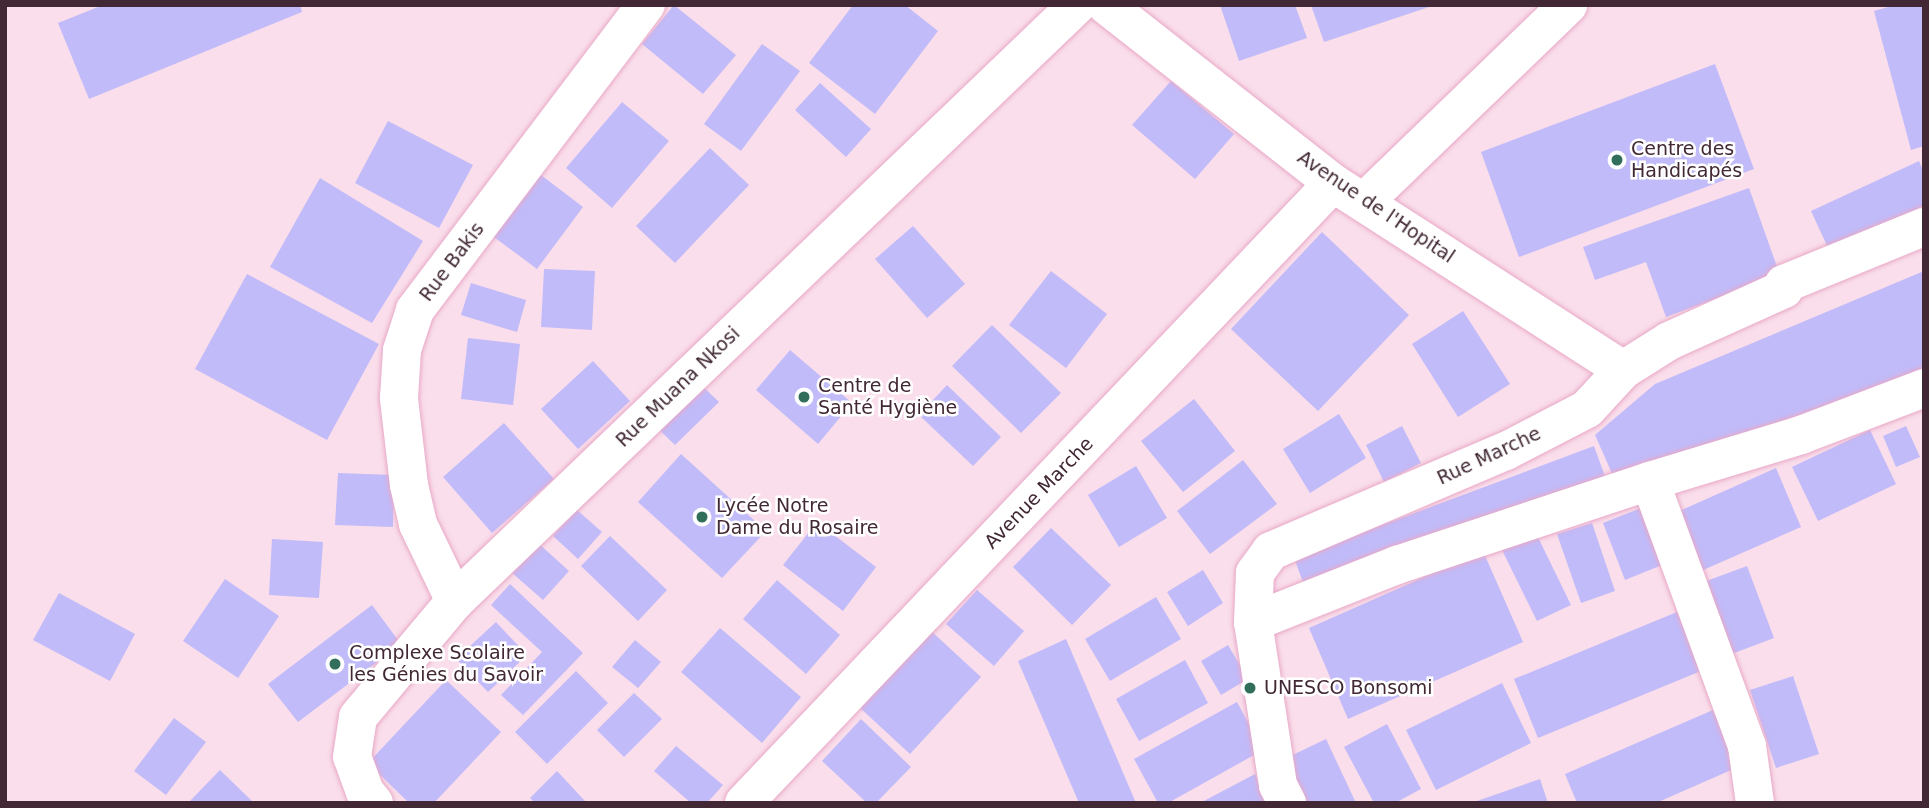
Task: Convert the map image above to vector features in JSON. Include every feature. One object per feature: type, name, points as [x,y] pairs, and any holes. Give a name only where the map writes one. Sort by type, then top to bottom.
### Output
[{"type":"street","name":"Rue Bakis","points":[[455,601],[418,524],[408,485],[399,398],[402,350],[415,310],[646,5]]},
{"type":"street","name":"Rue Muana Nkosi","points":[[374,803],[365,792],[352,757],[358,718],[455,601],[1077,5]]},
{"type":"street","name":"Avenue de l'Hopital","points":[[1106,5],[1349,192],[1623,370]]},
{"type":"street","name":"Avenue Marche","points":[[744,803],[1349,192],[1568,5]]},
{"type":"street","name":"Rue Marche","points":[[1287,803],[1278,785],[1253,622],[1255,573],[1271,551],[1506,451],[1587,409],[1623,370],[1669,341],[1784,289],[1784,284],[1924,227]]},
{"type":"street","points":[[1253,622],[1397,565],[1650,481],[1801,435],[1924,388]]},
{"type":"street","points":[[1650,481],[1747,746],[1755,803]]},
{"type":"building","points":[[103,5],[300,5],[302,12],[89,99],[58,23]]},
{"type":"building","points":[[674,5],[736,55],[703,94],[642,44]]},
{"type":"building","points":[[853,5],[905,5],[938,31],[875,114],[809,63]]},
{"type":"building","points":[[1220,5],[1295,5],[1307,38],[1239,61]]},
{"type":"building","points":[[1311,5],[1432,5],[1432,6],[1324,42]]},
{"type":"building","points":[[1895,5],[1924,5],[1924,146],[1911,150],[1874,11]]},
{"type":"building","points":[[762,44],[800,71],[741,151],[704,124]]},
{"type":"building","name":"Centre des Handicapés","points":[[1715,64],[1754,169],[1519,257],[1481,152]]},
{"type":"building","points":[[1171,81],[1234,134],[1195,179],[1132,125]]},
{"type":"building","points":[[820,83],[871,129],[846,157],[795,110]]},
{"type":"building","points":[[622,102],[669,141],[612,208],[566,168]]},
{"type":"building","points":[[388,121],[473,165],[439,228],[355,183]]},
{"type":"building","points":[[710,148],[749,185],[675,263],[636,226]]},
{"type":"building","points":[[1919,161],[1924,172],[1924,206],[1829,250],[1811,211]]},
{"type":"building","points":[[537,172],[583,207],[537,269],[490,234]]},
{"type":"building","points":[[320,178],[423,241],[372,323],[270,267]]},
{"type":"building","points":[[1749,188],[1780,275],[1666,317],[1646,262],[1595,280],[1583,247]]},
{"type":"building","points":[[913,226],[965,284],[927,318],[875,259]]},
{"type":"building","points":[[1322,232],[1409,315],[1318,411],[1231,329]]},
{"type":"building","points":[[544,269],[595,271],[592,330],[541,327]]},
{"type":"building","points":[[1051,271],[1107,314],[1066,368],[1009,325]]},
{"type":"building","points":[[1924,271],[1924,372],[1614,478],[1595,435],[1655,384]]},
{"type":"building","points":[[247,274],[379,344],[327,440],[195,369]]},
{"type":"building","points":[[471,283],[526,300],[517,332],[461,315]]},
{"type":"building","points":[[1463,311],[1510,384],[1458,417],[1412,344]]},
{"type":"building","points":[[992,325],[1061,393],[1021,433],[952,366]]},
{"type":"building","points":[[468,338],[520,344],[513,405],[461,399]]},
{"type":"building","name":"Centre de Santé Hygiène","points":[[790,350],[852,403],[818,444],[756,390]]},
{"type":"building","points":[[593,361],[630,401],[578,449],[541,409]]},
{"type":"building","points":[[696,380],[719,402],[675,445],[652,423]]},
{"type":"building","points":[[947,385],[1001,437],[973,466],[919,415]]},
{"type":"building","points":[[1194,399],[1235,451],[1183,492],[1141,441]]},
{"type":"building","points":[[1339,414],[1366,458],[1310,493],[1283,449]]},
{"type":"building","points":[[504,423],[554,479],[492,533],[443,477]]},
{"type":"building","points":[[1402,426],[1421,463],[1384,482],[1366,445]]},
{"type":"building","points":[[1906,426],[1920,457],[1896,467],[1883,436]]},
{"type":"building","points":[[1870,430],[1896,484],[1818,521],[1792,467]]},
{"type":"building","points":[[1594,446],[1606,479],[1306,590],[1294,558]]},
{"type":"building","name":"Lycée Notre Dame du Rosaire","points":[[681,454],[766,531],[722,578],[638,502]]},
{"type":"building","points":[[1243,460],[1277,504],[1210,554],[1177,511]]},
{"type":"building","points":[[1136,466],[1167,518],[1119,547],[1088,495]]},
{"type":"building","points":[[1776,468],[1801,527],[1701,571],[1675,513]]},
{"type":"building","points":[[338,473],[394,475],[393,527],[335,525]]},
{"type":"building","points":[[1646,506],[1667,563],[1625,580],[1603,523]]},
{"type":"building","points":[[577,510],[602,532],[578,559],[553,536]]},
{"type":"building","points":[[817,522],[876,567],[843,611],[783,565]]},
{"type":"building","points":[[1592,523],[1615,591],[1581,603],[1557,534]]},
{"type":"building","points":[[1051,528],[1111,585],[1072,625],[1013,567]]},
{"type":"building","points":[[1535,531],[1571,605],[1537,621],[1501,548]]},
{"type":"building","points":[[610,536],[667,590],[638,621],[581,566]]},
{"type":"building","points":[[272,539],[323,542],[319,598],[269,595]]},
{"type":"building","points":[[538,543],[569,571],[543,600],[511,572]]},
{"type":"building","points":[[1483,551],[1523,642],[1348,719],[1309,628]]},
{"type":"building","points":[[1747,566],[1774,638],[1729,655],[1701,583]]},
{"type":"building","points":[[1203,570],[1223,603],[1188,626],[1167,592]]},
{"type":"building","points":[[225,579],[279,616],[238,678],[183,641]]},
{"type":"building","points":[[777,580],[840,635],[806,674],[743,619]]},
{"type":"building","points":[[510,584],[583,653],[523,715],[501,695],[542,652],[491,605]]},
{"type":"building","points":[[977,590],[1024,631],[994,666],[946,624]]},
{"type":"building","points":[[59,593],[135,634],[110,681],[33,640]]},
{"type":"building","points":[[1156,597],[1181,639],[1110,681],[1085,639]]},
{"type":"building","name":"Complexe Scolaire les Génies du Savoir","points":[[372,605],[401,644],[298,722],[268,684]]},
{"type":"building","points":[[1677,612],[1701,671],[1538,738],[1514,679]]},
{"type":"building","points":[[496,622],[527,655],[488,692],[456,659]]},
{"type":"building","points":[[720,628],[801,697],[762,743],[681,672]]},
{"type":"building","points":[[930,630],[981,677],[910,754],[859,707]]},
{"type":"building","points":[[1066,639],[1136,803],[1079,803],[1018,661]]},
{"type":"building","points":[[635,640],[661,662],[638,688],[612,667]]},
{"type":"building","points":[[1228,645],[1248,679],[1221,695],[1201,661]]},
{"type":"building","points":[[1185,660],[1208,703],[1139,741],[1116,699]]},
{"type":"building","points":[[576,671],[608,703],[547,764],[515,732]]},
{"type":"building","points":[[1793,676],[1819,754],[1776,768],[1750,690]]},
{"type":"building","points":[[446,680],[501,732],[434,803],[409,803],[368,763]]},
{"type":"building","points":[[1502,683],[1531,743],[1436,790],[1406,730]]},
{"type":"building","points":[[634,693],[662,719],[624,757],[597,730]]},
{"type":"building","points":[[1237,702],[1263,750],[1168,803],[1158,803],[1134,759]]},
{"type":"building","points":[[1713,710],[1738,767],[1656,803],[1577,803],[1565,774]]},
{"type":"building","points":[[174,718],[206,742],[166,795],[134,771]]},
{"type":"building","points":[[861,719],[911,767],[876,803],[867,803],[822,761]]},
{"type":"building","points":[[1387,724],[1421,789],[1395,803],[1374,803],[1344,747]]},
{"type":"building","points":[[1326,739],[1356,803],[1300,803],[1280,761]]},
{"type":"building","points":[[676,746],[723,785],[707,803],[691,803],[654,771]]},
{"type":"building","points":[[220,770],[254,803],[188,803]]},
{"type":"building","points":[[557,771],[585,801],[583,803],[535,803],[530,798]]},
{"type":"building","points":[[1255,774],[1269,803],[1200,803]]},
{"type":"building","points":[[1540,779],[1548,803],[1474,803],[1474,802]]},
{"type":"place","name":"Centre des Handicapés","points":[[1617,160]]},
{"type":"place","name":"Centre de Santé Hygiène","points":[[804,397]]},
{"type":"place","name":"Lycée Notre Dame du Rosaire","points":[[702,517]]},
{"type":"place","name":"Complexe Scolaire les Génies du Savoir","points":[[335,664]]},
{"type":"place","name":"UNESCO Bonsomi","points":[[1250,688]]}]
